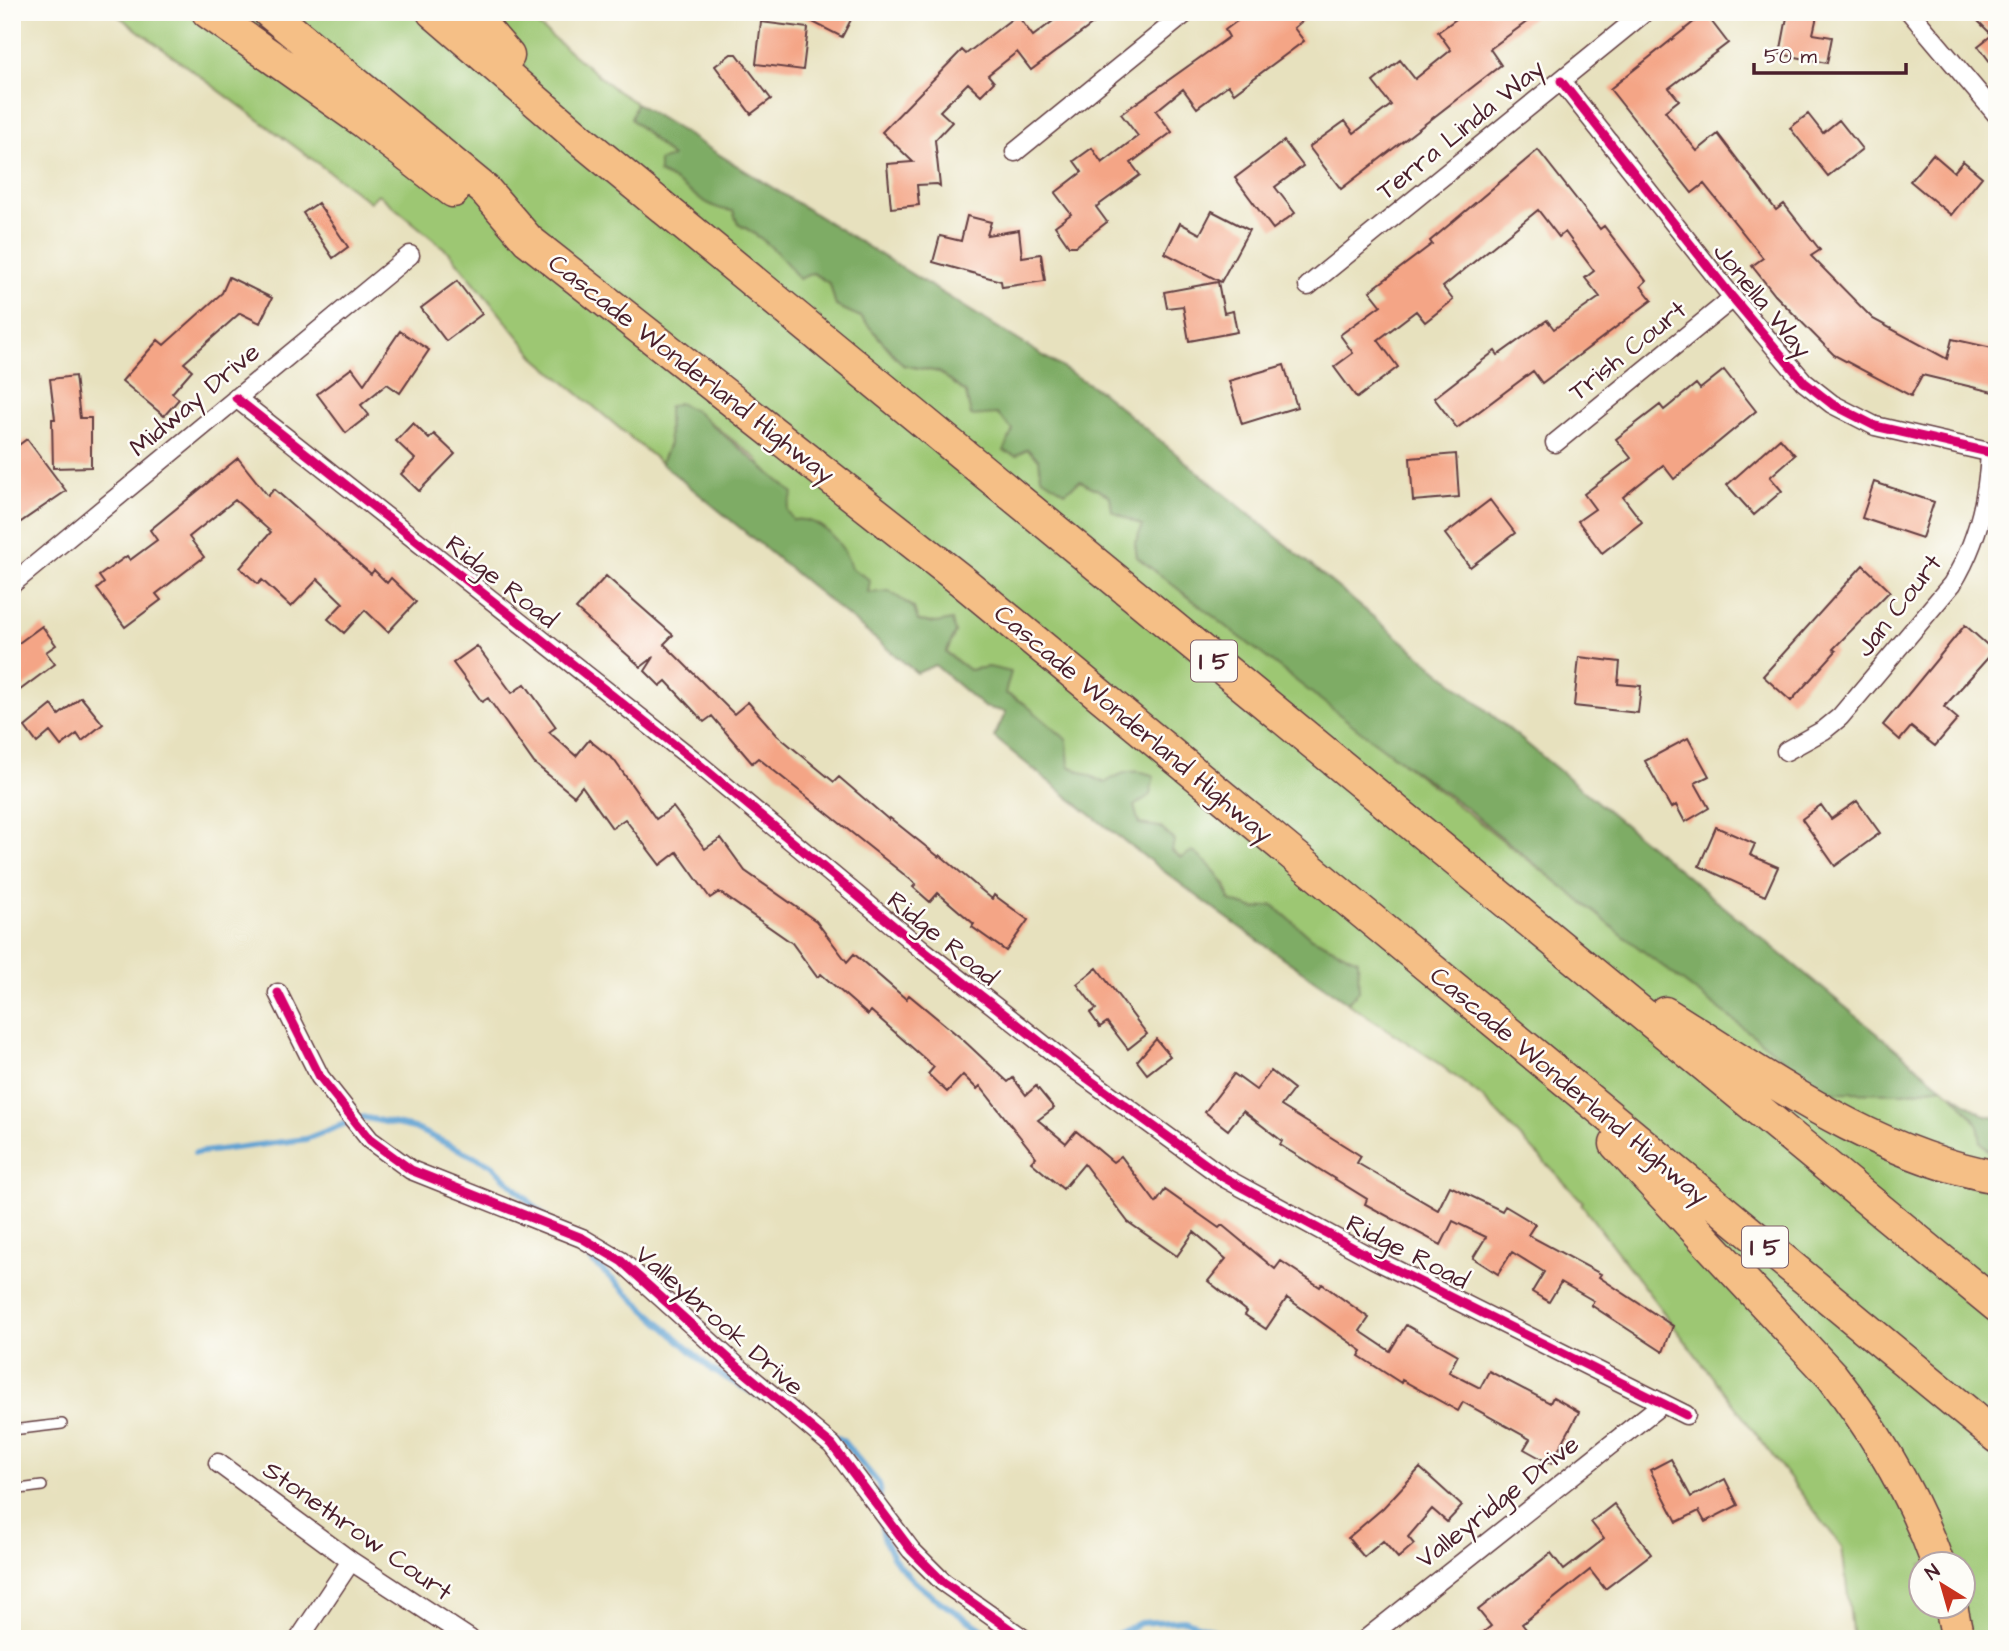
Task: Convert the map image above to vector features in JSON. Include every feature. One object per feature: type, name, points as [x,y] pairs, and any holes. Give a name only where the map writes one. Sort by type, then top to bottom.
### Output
[{"type":"highway","points":[[208,12],[364,122],[490,219],[528,240]]},
{"type":"highway","name":"Cascade Wonderland Highway","points":[[270,12],[485,190],[528,240],[962,581],[1997,1437]]},
{"type":"highway","name":"I 5","points":[[433,12],[580,139],[1997,1306]]},
{"type":"highway","points":[[470,12],[580,139]]},
{"type":"highway","points":[[1569,953],[1836,1119],[1917,1154],[1997,1177]]},
{"type":"highway","points":[[1534,1056],[1832,1376],[1891,1460],[1933,1550]]},
{"type":"highway","points":[[1954,1620],[1958,1639]]},
{"type":"street","points":[[1015,152],[1187,12]]},
{"type":"street","name":"Terra Linda Way","points":[[1308,286],[1644,12]]},
{"type":"street","points":[[1910,12],[1997,116]]},
{"type":"street","name":"Jonella Way","points":[[1561,81],[1794,372],[1832,404],[1857,418],[1908,436],[1994,453]]},
{"type":"street","name":"Midway Drive","points":[[12,584],[410,255]]},
{"type":"street","name":"Trish Court","points":[[1555,443],[1733,298]]},
{"type":"street","name":"Ridge Road","points":[[236,398],[695,761],[924,951],[1072,1067],[1223,1177],[1374,1259],[1686,1415]]},
{"type":"street","name":"Jan Court","points":[[1786,751],[1824,730],[1840,717],[1952,584],[1967,560],[1981,520],[1994,453]]},
{"type":"street","name":"Valleybrook Drive","points":[[278,993],[320,1077],[370,1140],[411,1170],[582,1238],[621,1261],[737,1366],[832,1445],[911,1550],[943,1582],[1024,1639]]},
{"type":"street","name":"Valleyridge Drive","points":[[1366,1639],[1662,1404]]},
{"type":"street","name":"Stonethrow Court","points":[[218,1463],[351,1561],[470,1639]]},
{"type":"street","points":[[299,1639],[351,1561]]},
{"type":"lane","points":[[12,1430],[62,1424]]},
{"type":"lane","points":[[12,1490],[42,1486]]},
{"type":"green space","points":[[113,12],[522,12],[617,91],[636,103],[631,119],[673,158],[659,173],[733,211],[738,224],[772,247],[799,278],[813,273],[830,284],[836,306],[861,317],[903,365],[939,372],[997,413],[1014,430],[1005,451],[1027,449],[1039,459],[1110,496],[1143,526],[1135,543],[1137,557],[1722,1010],[1902,1093],[1942,1087],[1951,1094],[1977,1122],[1988,1152],[1997,1159],[1997,1639],[1853,1639],[1842,1547],[1581,1204],[1583,1202],[1482,1097],[1434,1060],[1347,1003],[1359,991],[1331,947],[1310,937],[1273,905],[1255,909],[1230,901],[1226,884],[1181,858],[1139,824],[1134,806],[1105,783],[1069,766],[1025,704],[1005,693],[989,667],[969,670],[946,652],[955,633],[936,623],[918,621],[867,593],[869,580],[850,568],[842,550],[829,533],[812,522],[793,521],[757,459],[694,410],[668,407],[669,444],[661,463],[537,359],[450,253],[378,194],[370,202]]},
{"type":"green space","points":[[636,103],[1100,391],[1942,1087],[1902,1093],[1827,1092],[1626,938],[1466,808],[1367,736],[1137,557],[1135,543],[1143,526],[1112,511],[1110,496],[1080,481],[1065,492],[1041,477],[1039,459],[1027,449],[1016,456],[1004,451],[1013,430],[997,414],[971,416],[966,393],[939,372],[903,365],[861,317],[836,306],[830,284],[813,273],[799,279],[772,248],[738,224],[733,211],[712,206],[659,173],[659,161],[672,157],[631,119]]},
{"type":"green space","points":[[678,403],[694,410],[793,493],[787,510],[793,520],[812,522],[830,533],[843,549],[851,568],[870,580],[868,593],[889,591],[914,608],[918,621],[936,623],[952,620],[955,633],[946,653],[969,670],[989,667],[1011,672],[1005,693],[1025,704],[1067,740],[1069,766],[1105,783],[1129,772],[1154,776],[1150,795],[1134,806],[1139,824],[1160,827],[1174,840],[1172,851],[1181,858],[1192,851],[1205,861],[1220,879],[1230,901],[1255,909],[1273,905],[1310,937],[1358,960],[1359,991],[1347,1002],[1168,874],[994,737],[1006,712],[984,707],[935,665],[917,673],[661,463],[669,444],[668,407]]},
{"type":"green space","points":[[1953,1094],[1982,1114],[1997,1117],[1997,1159],[1981,1142],[1978,1124]]},
{"type":"building","points":[[793,12],[855,12],[842,37]]},
{"type":"building","points":[[1065,12],[1109,12],[1031,70],[1017,52],[988,75],[994,82],[981,95],[968,83],[940,111],[952,122],[935,140],[940,186],[917,185],[919,205],[891,208],[887,164],[913,162],[882,132],[962,50],[966,54],[1017,15],[1033,36]]},
{"type":"building","points":[[1249,12],[1313,12],[1294,28],[1304,41],[1234,93],[1228,85],[1197,108],[1183,89],[1156,111],[1172,132],[1131,163],[1140,175],[1096,207],[1107,222],[1076,246],[1069,246],[1055,226],[1071,214],[1055,193],[1082,172],[1074,161],[1092,148],[1102,163],[1138,136],[1121,114],[1229,37],[1225,30]]},
{"type":"building","points":[[1466,12],[1540,12],[1490,49],[1501,65],[1341,189],[1309,147],[1345,121],[1354,133],[1391,105],[1373,82],[1400,60],[1415,79],[1451,50],[1438,32]]},
{"type":"building","points":[[1788,12],[1817,16],[1813,34],[1832,37],[1827,63],[1780,54]]},
{"type":"building","points":[[1969,12],[1997,12],[1997,71],[1978,46],[1992,35]]},
{"type":"building","points":[[1705,13],[1728,43],[1669,88],[1679,100],[1665,111],[1697,151],[1718,134],[1776,210],[1784,204],[1820,250],[1811,256],[1873,319],[1947,359],[1952,339],[1997,349],[1997,393],[1922,375],[1911,396],[1834,355],[1775,295],[1752,266],[1763,258],[1704,184],[1692,193],[1610,89]]},
{"type":"building","points":[[761,22],[808,28],[803,70],[756,64]]},
{"type":"building","points":[[731,54],[737,54],[771,99],[751,114],[715,66]]},
{"type":"building","points":[[1808,114],[1823,133],[1839,120],[1862,149],[1828,176],[1790,128]]},
{"type":"building","points":[[1284,141],[1303,166],[1275,187],[1295,213],[1273,229],[1235,178]]},
{"type":"building","points":[[1538,150],[1600,229],[1604,226],[1646,281],[1641,286],[1652,300],[1542,383],[1533,371],[1457,428],[1434,398],[1495,351],[1498,355],[1547,320],[1554,329],[1600,297],[1585,278],[1594,271],[1565,232],[1559,237],[1538,210],[1443,287],[1453,300],[1425,322],[1416,311],[1378,340],[1398,367],[1357,398],[1334,367],[1353,353],[1340,335],[1381,305],[1370,291],[1432,244],[1430,241]]},
{"type":"building","points":[[1933,154],[1954,172],[1963,161],[1982,177],[1951,215],[1910,181]]},
{"type":"building","points":[[318,203],[348,247],[333,258],[303,213]]},
{"type":"building","points":[[1212,211],[1249,230],[1221,282],[1165,253],[1180,223],[1200,234]]},
{"type":"building","points":[[967,216],[991,222],[987,235],[1019,230],[1022,257],[1041,254],[1045,281],[1002,287],[1001,281],[933,262],[940,236],[961,241]]},
{"type":"building","points":[[229,277],[272,298],[260,323],[240,313],[184,363],[192,370],[172,393],[179,399],[164,416],[122,381],[158,340],[164,345],[222,293]]},
{"type":"building","points":[[457,281],[482,314],[446,341],[421,308]]},
{"type":"building","points":[[1218,282],[1224,313],[1233,311],[1237,332],[1189,341],[1183,306],[1167,308],[1164,292]]},
{"type":"building","points":[[400,331],[429,350],[400,393],[387,384],[361,405],[369,415],[346,433],[317,394],[352,368],[364,384]]},
{"type":"building","points":[[1284,365],[1297,407],[1242,424],[1229,381]]},
{"type":"building","points":[[1724,370],[1756,411],[1674,479],[1663,465],[1623,497],[1642,522],[1602,553],[1578,521],[1595,509],[1584,494],[1631,458],[1616,439],[1660,405],[1664,410],[1696,384],[1700,389]]},
{"type":"building","points":[[75,376],[80,418],[91,418],[91,467],[53,468],[52,419],[55,419],[50,379]]},
{"type":"building","points":[[413,423],[429,439],[434,434],[455,454],[419,491],[401,474],[415,459],[396,441]]},
{"type":"building","points":[[1780,438],[1795,455],[1770,477],[1782,491],[1754,515],[1727,485]]},
{"type":"building","points":[[27,439],[66,491],[12,528],[12,450]]},
{"type":"building","points":[[1456,454],[1459,497],[1413,501],[1410,458]]},
{"type":"building","points":[[238,458],[268,496],[274,489],[371,574],[374,570],[387,583],[391,578],[416,602],[388,632],[365,610],[344,633],[328,619],[343,603],[318,579],[291,607],[262,580],[258,584],[240,568],[271,532],[235,500],[189,537],[204,557],[156,594],[161,600],[125,627],[97,589],[104,583],[99,576],[127,556],[130,560],[157,540],[150,530]]},
{"type":"building","points":[[1874,482],[1934,502],[1922,538],[1862,518]]},
{"type":"building","points":[[1490,500],[1515,533],[1470,567],[1445,534]]},
{"type":"building","points":[[1863,565],[1890,591],[1833,649],[1836,651],[1791,701],[1763,676]]},
{"type":"building","points":[[606,576],[673,635],[664,644],[734,714],[748,702],[777,735],[834,782],[839,777],[889,820],[890,818],[939,857],[940,855],[992,899],[994,895],[1028,920],[1006,951],[972,927],[974,924],[938,893],[930,902],[913,887],[916,884],[758,758],[752,763],[712,716],[704,722],[666,681],[660,686],[645,671],[654,657],[641,667],[576,609]]},
{"type":"building","points":[[1965,625],[1994,651],[1944,707],[1958,719],[1935,746],[1911,727],[1900,740],[1883,725]]},
{"type":"building","points":[[42,626],[56,645],[46,652],[55,664],[12,696],[12,648]]},
{"type":"building","points":[[477,646],[512,693],[525,684],[556,727],[549,732],[576,756],[589,740],[614,760],[656,819],[673,807],[705,849],[721,838],[745,871],[816,921],[847,962],[854,954],[906,999],[909,995],[961,1038],[1008,1082],[1013,1078],[1026,1095],[1036,1086],[1054,1108],[1038,1120],[1066,1143],[1076,1131],[1113,1162],[1121,1156],[1156,1203],[1165,1190],[1219,1228],[1222,1225],[1275,1269],[1281,1261],[1320,1287],[1322,1284],[1369,1318],[1360,1331],[1390,1351],[1406,1325],[1458,1355],[1449,1372],[1480,1388],[1489,1371],[1550,1403],[1553,1397],[1579,1412],[1551,1464],[1524,1449],[1530,1439],[1463,1402],[1458,1411],[1402,1380],[1401,1383],[1359,1356],[1362,1351],[1287,1298],[1266,1329],[1245,1315],[1247,1312],[1208,1281],[1226,1259],[1194,1232],[1177,1256],[1128,1222],[1084,1164],[1063,1189],[1031,1162],[1036,1157],[980,1086],[977,1089],[963,1075],[947,1092],[928,1074],[934,1067],[871,1011],[868,1015],[821,974],[817,977],[792,943],[719,892],[710,898],[677,852],[660,865],[625,819],[612,828],[582,786],[574,796],[534,763],[488,698],[482,702],[453,663]]},
{"type":"building","points":[[1579,657],[1620,662],[1618,684],[1641,686],[1638,713],[1574,706]]},
{"type":"building","points":[[81,697],[103,724],[82,741],[77,734],[61,746],[50,732],[37,743],[25,727],[52,705],[59,715]]},
{"type":"building","points":[[1688,738],[1709,776],[1695,783],[1709,808],[1685,822],[1676,805],[1671,808],[1645,761]]},
{"type":"building","points":[[1857,801],[1880,833],[1835,866],[1802,819],[1821,805],[1831,819]]},
{"type":"building","points":[[1716,827],[1755,844],[1750,855],[1778,867],[1765,896],[1699,866]]},
{"type":"building","points":[[1097,968],[1147,1034],[1128,1049],[1107,1022],[1100,1027],[1090,1013],[1096,1009],[1077,984]]},
{"type":"building","points":[[1156,1039],[1170,1056],[1147,1074],[1137,1061]]},
{"type":"building","points":[[1271,1071],[1294,1089],[1281,1106],[1361,1156],[1357,1163],[1438,1210],[1450,1186],[1502,1211],[1505,1206],[1535,1224],[1528,1235],[1601,1274],[1599,1277],[1673,1326],[1663,1352],[1591,1305],[1594,1301],[1561,1282],[1549,1302],[1532,1292],[1544,1272],[1512,1252],[1498,1274],[1473,1258],[1486,1237],[1453,1221],[1441,1245],[1365,1204],[1367,1199],[1280,1145],[1282,1141],[1243,1111],[1228,1130],[1205,1112],[1234,1074],[1256,1090]]},
{"type":"building","points":[[1671,1459],[1691,1497],[1725,1479],[1738,1505],[1705,1522],[1699,1511],[1677,1522],[1650,1470]]},
{"type":"building","points":[[1420,1468],[1462,1506],[1447,1522],[1432,1509],[1408,1537],[1414,1544],[1398,1558],[1383,1541],[1364,1557],[1348,1538],[1383,1508]]},
{"type":"building","points":[[1614,1504],[1651,1554],[1605,1589],[1590,1570],[1522,1624],[1534,1639],[1475,1639],[1491,1626],[1478,1610],[1551,1553],[1564,1570],[1604,1539],[1591,1522]]},
{"type":"waterway","points":[[195,1153],[306,1139],[362,1117],[414,1128],[492,1165],[546,1218]]},
{"type":"waterway","points":[[569,1240],[712,1370],[763,1398]]},
{"type":"waterway","points":[[831,1435],[842,1440],[879,1484],[880,1501]]},
{"type":"waterway","points":[[881,1519],[885,1539],[894,1558],[907,1574],[924,1590],[997,1639]]},
{"type":"waterway","points":[[1108,1639],[1140,1623],[1184,1620],[1238,1639]]},
{"type":"cycle path","points":[[1561,81],[1733,298],[1804,382],[1832,404],[1875,426],[1997,454]]},
{"type":"cycle path","points":[[236,398],[695,761],[924,951],[1072,1067],[1223,1177],[1374,1259],[1686,1415]]},
{"type":"cycle path","points":[[278,993],[320,1077],[370,1140],[411,1170],[582,1238],[621,1261],[737,1366],[832,1445],[911,1550],[943,1582],[1024,1639]]}]
